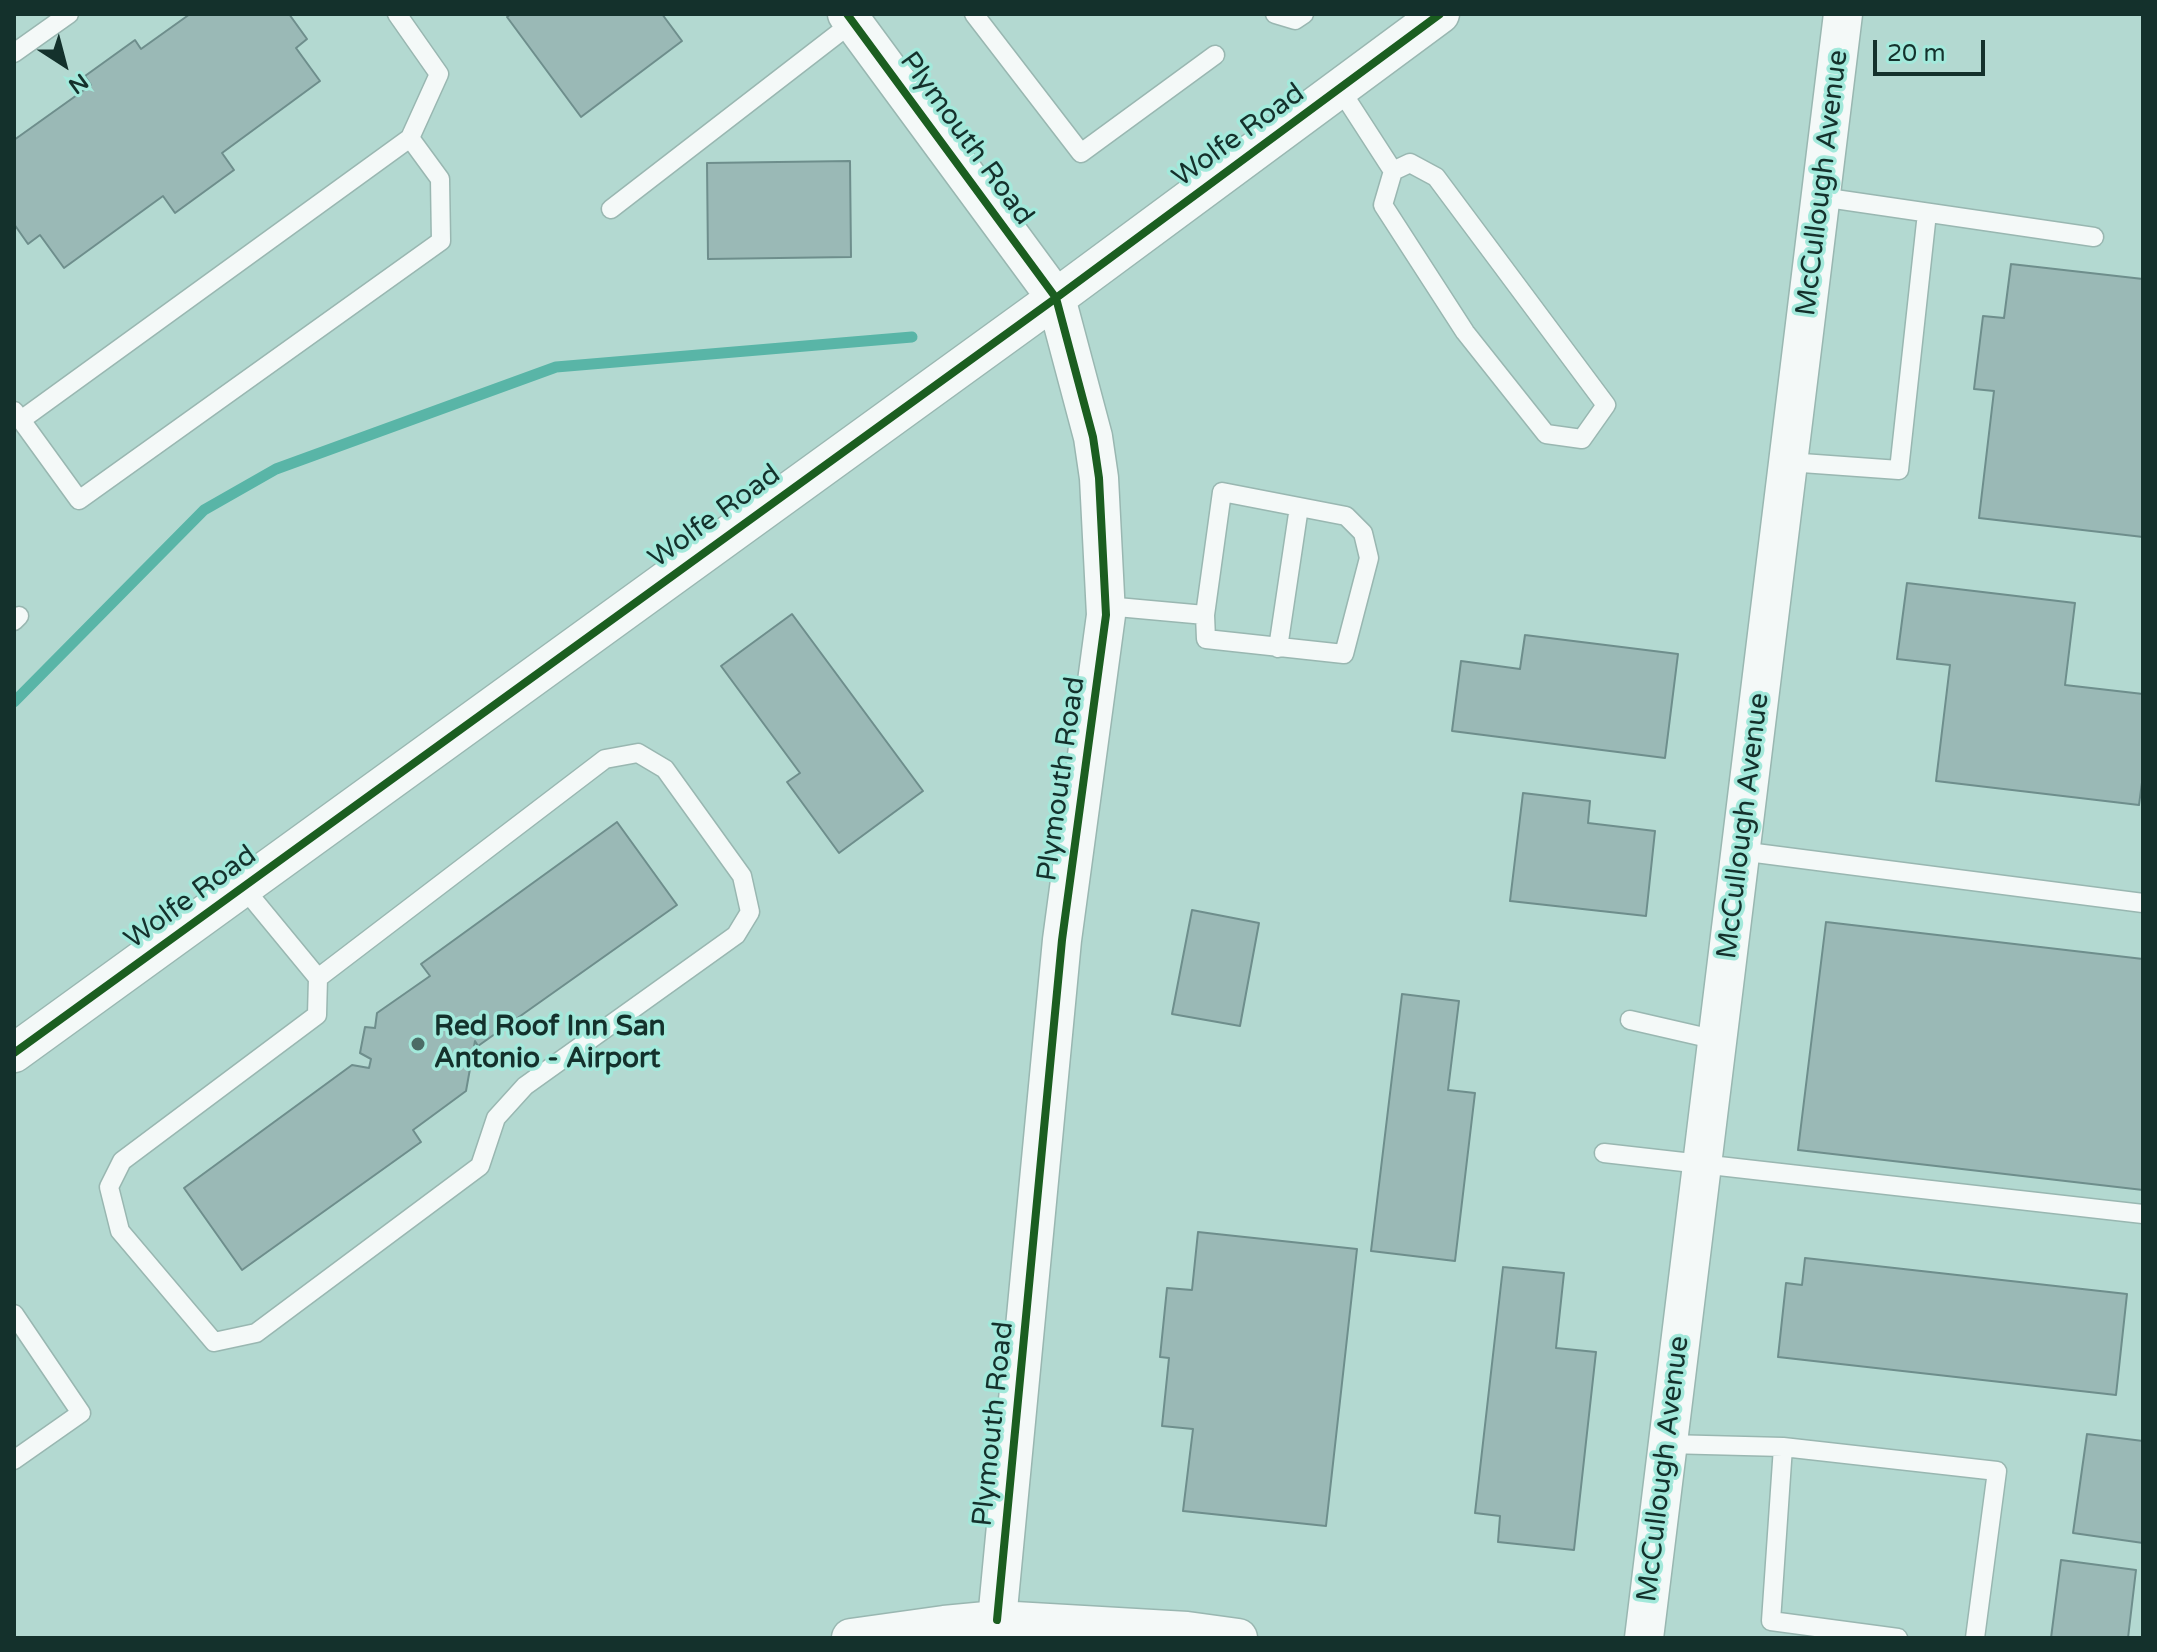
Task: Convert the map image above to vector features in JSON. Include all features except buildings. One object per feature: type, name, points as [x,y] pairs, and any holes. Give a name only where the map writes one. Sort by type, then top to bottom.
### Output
[{"type":"street","name":"Wolfe Road","points":[[14,1053],[1056,298],[1440,14]]},
{"type":"street","name":"McCullough Avenue","points":[[1644,1638],[1843,14]]},
{"type":"street","name":"Plymouth Road","points":[[850,18],[1056,298],[1093,437],[1099,478],[1106,606],[1062,940],[997,1620]]},
{"type":"street","points":[[851,1638],[944,1631],[997,1620],[1187,1631],[1238,1638]]},
{"type":"lane","points":[[14,53],[69,14]]},
{"type":"lane","points":[[397,14],[439,74],[410,138],[17,416],[79,500],[441,241],[440,179],[410,138]]},
{"type":"lane","points":[[974,14],[1081,153],[1215,55]]},
{"type":"lane","points":[[1275,14],[1295,20],[1304,14]]},
{"type":"lane","points":[[611,209],[850,18]]},
{"type":"lane","points":[[1340,89],[1393,171],[1383,205],[1465,332],[1546,434],[1582,439],[1606,405],[1436,177],[1410,163],[1393,171]]},
{"type":"lane","points":[[1821,197],[2094,237]]},
{"type":"lane","points":[[1788,462],[1899,470],[1927,213]]},
{"type":"lane","points":[[1222,492],[1299,507],[1346,516],[1363,533],[1369,558],[1344,654],[1206,639],[1205,615],[1222,492]]},
{"type":"lane","points":[[1278,648],[1299,507]]},
{"type":"lane","points":[[1106,606],[1205,615]]},
{"type":"lane","points":[[243,887],[318,978],[317,1015],[122,1161],[109,1187],[120,1231],[214,1342],[256,1333],[480,1166],[496,1118],[525,1086],[736,935],[750,912],[742,876],[665,769],[638,753],[605,759],[318,978]]},
{"type":"lane","points":[[1740,851],[2143,903]]},
{"type":"lane","points":[[1630,1020],[1717,1040]]},
{"type":"lane","points":[[1604,1153],[2143,1214]]},
{"type":"lane","points":[[14,1314],[81,1413],[14,1460]]},
{"type":"lane","points":[[1667,1444],[1783,1447],[1997,1471],[1975,1638]]},
{"type":"lane","points":[[1783,1447],[1771,1621],[1898,1638]]},
{"type":"waterway","points":[[14,702],[204,510],[276,469],[556,367],[912,337]]},
{"type":"cycle path","points":[[847,14],[1056,298],[1093,437],[1099,478],[1106,615],[1062,940],[997,1620]]},
{"type":"cycle path","points":[[14,1053],[1056,298],[1440,14]]},
{"type":"place","name":"Red Roof Inn San Antonio - Airport","points":[[418,1044]]}]
